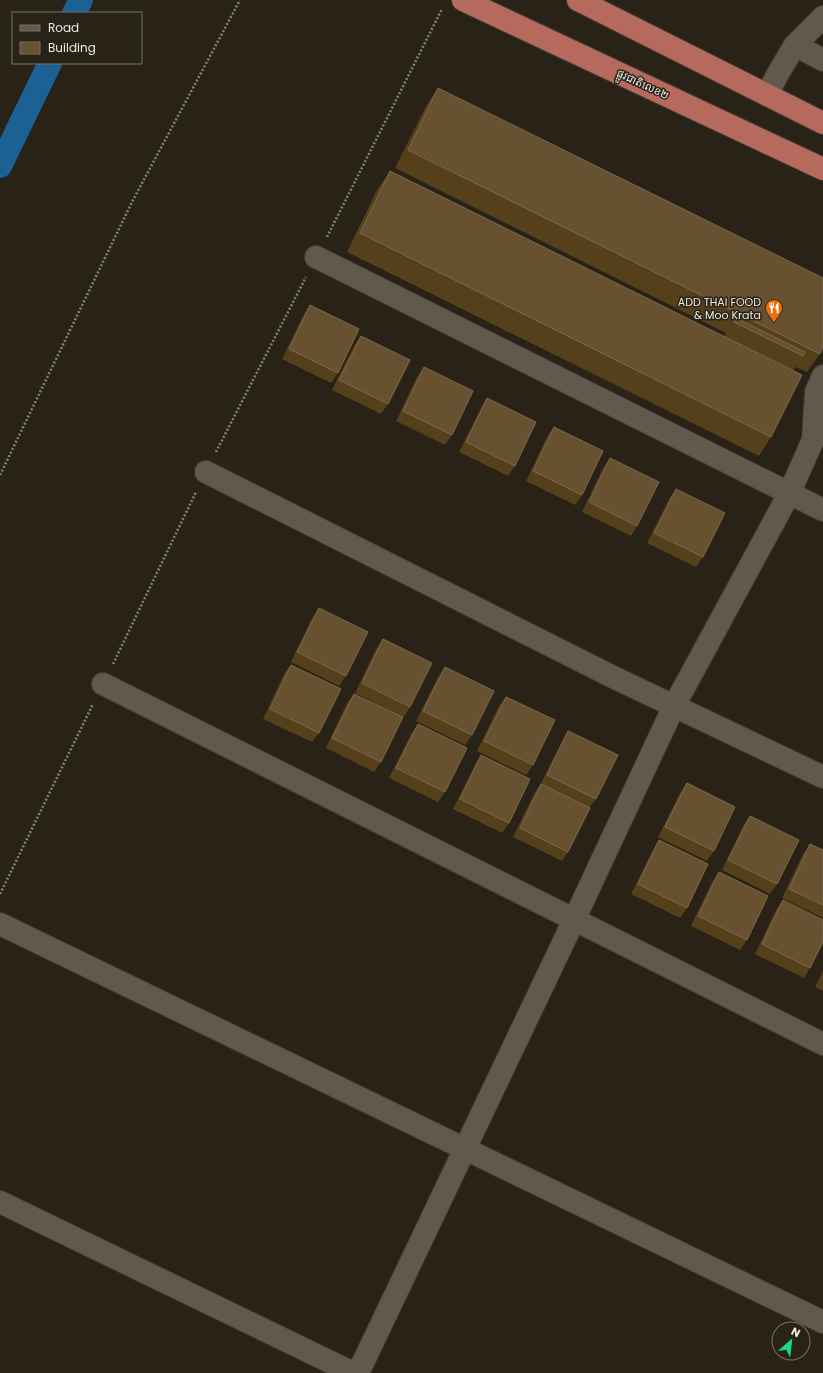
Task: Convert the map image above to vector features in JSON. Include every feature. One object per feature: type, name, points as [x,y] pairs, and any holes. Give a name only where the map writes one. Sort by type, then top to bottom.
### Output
[{"type":"highway","points":[[578,0],[823,123]]},
{"type":"highway","name":"ផ្លូវជាតិលេខ២","points":[[453,4],[823,169]]},
{"type":"street","points":[[767,95],[795,45],[823,17]]},
{"type":"street","points":[[795,45],[823,60]]},
{"type":"street","points":[[316,257],[823,510]]},
{"type":"street","points":[[358,1373],[574,920],[674,706],[789,494],[818,435],[816,392],[823,376]]},
{"type":"street","points":[[206,472],[613,677],[823,777]]},
{"type":"street","points":[[103,684],[823,1044]]},
{"type":"street","points":[[0,924],[823,1322]]},
{"type":"street","points":[[0,1202],[353,1373]]},
{"type":"path","points":[[0,475],[132,202],[240,0]]},
{"type":"path","points":[[0,894],[206,472],[316,257],[453,4]]},
{"type":"building","points":[[438,88],[823,278],[823,347],[820,354],[408,150]]},
{"type":"building","points":[[390,171],[802,375],[771,437],[360,233]]},
{"type":"building","points":[[310,305],[359,329],[338,373],[289,349]]},
{"type":"building","points":[[736,318],[805,352],[803,356],[734,322]]},
{"type":"building","points":[[361,336],[410,360],[388,404],[339,380]]},
{"type":"building","points":[[424,367],[473,391],[452,435],[403,411]]},
{"type":"building","points":[[487,398],[536,422],[515,466],[466,442]]},
{"type":"building","points":[[554,427],[603,451],[582,495],[533,471]]},
{"type":"building","points":[[610,458],[659,482],[637,526],[589,502]]},
{"type":"building","points":[[676,489],[725,513],[703,557],[654,533]]},
{"type":"building","points":[[319,608],[368,632],[346,676],[297,652]]},
{"type":"building","points":[[383,639],[432,663],[410,707],[362,683]]},
{"type":"building","points":[[291,665],[341,689],[319,733],[270,709]]},
{"type":"building","points":[[445,667],[494,691],[472,735],[423,711]]},
{"type":"building","points":[[354,694],[403,717],[381,762],[332,738]]},
{"type":"building","points":[[506,697],[555,720],[533,765],[484,741]]},
{"type":"building","points":[[418,724],[467,748],[445,792],[396,768]]},
{"type":"building","points":[[568,731],[618,755],[596,799],[547,775]]},
{"type":"building","points":[[481,755],[530,779],[509,823],[460,799]]},
{"type":"building","points":[[687,783],[735,807],[714,851],[665,827]]},
{"type":"building","points":[[541,784],[590,808],[568,852],[520,828]]},
{"type":"building","points":[[750,816],[799,840],[777,884],[728,860]]},
{"type":"building","points":[[659,840],[708,864],[687,908],[638,884]]},
{"type":"building","points":[[810,844],[823,850],[823,905],[789,889]]},
{"type":"building","points":[[719,872],[768,896],[747,940],[698,916]]},
{"type":"building","points":[[783,900],[823,920],[823,942],[810,968],[762,944]]},
{"type":"waterway","points":[[75,12],[81,0]]},
{"type":"waterway","points":[[0,166],[50,64]]},
{"type":"place","name":"ADD THAI FOOD & Moo Krata","points":[[774,323]]}]
